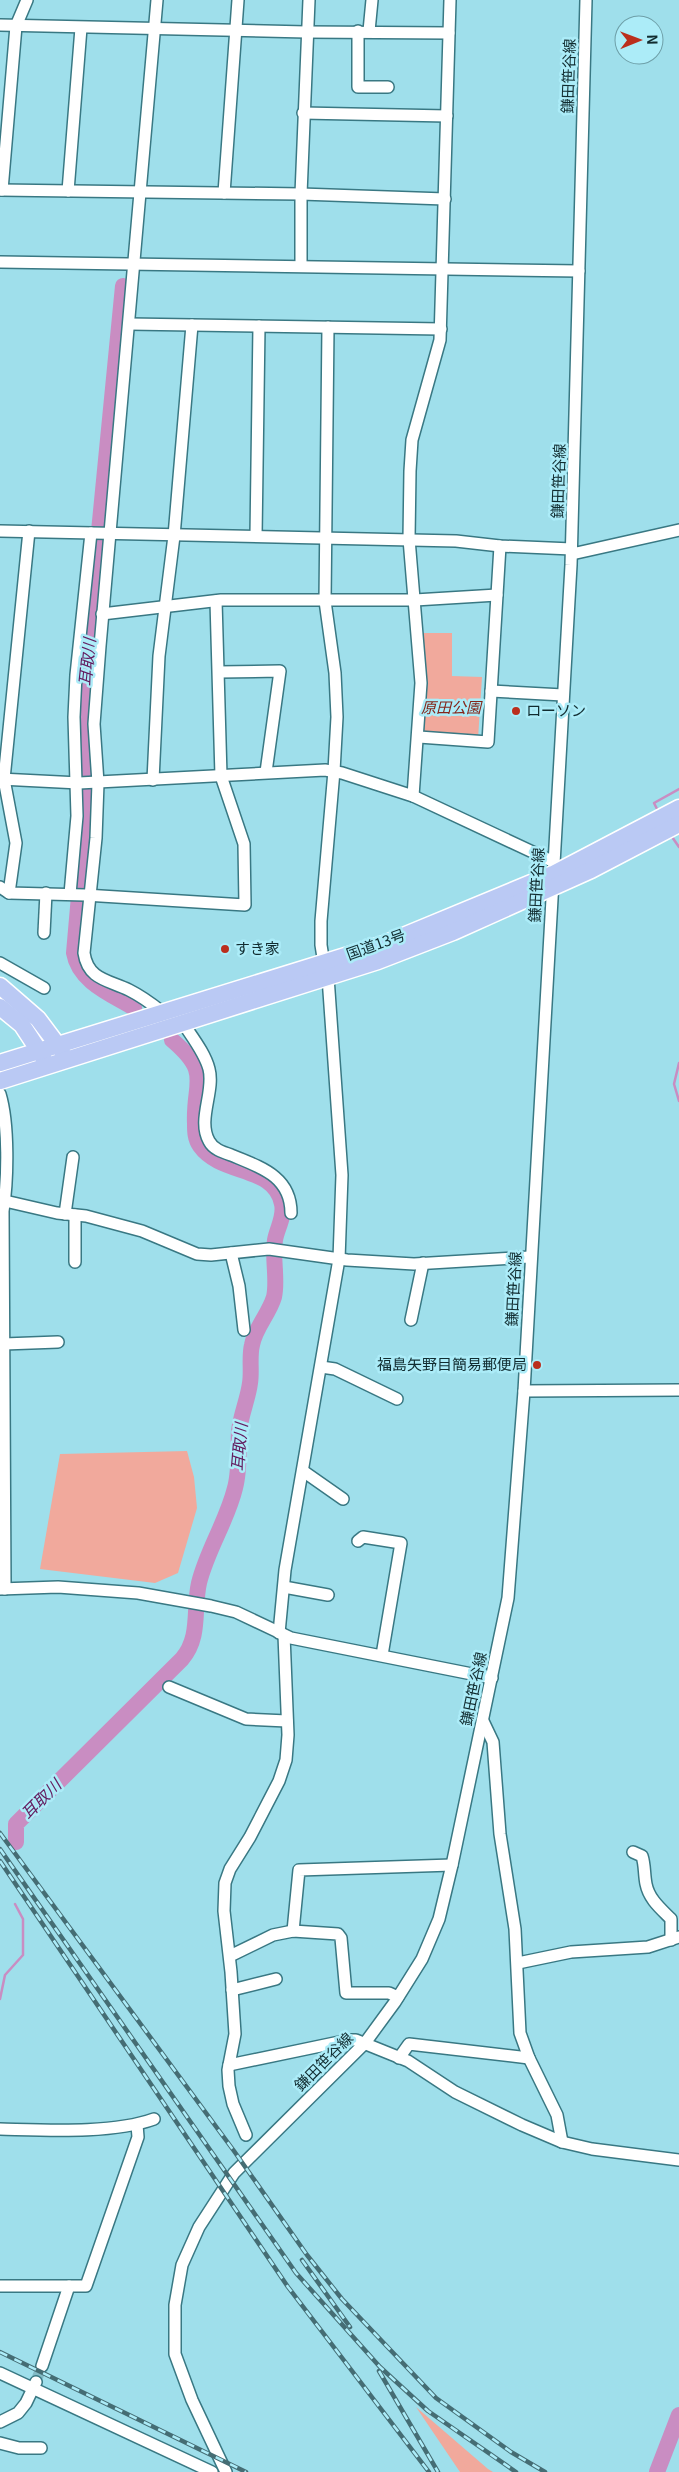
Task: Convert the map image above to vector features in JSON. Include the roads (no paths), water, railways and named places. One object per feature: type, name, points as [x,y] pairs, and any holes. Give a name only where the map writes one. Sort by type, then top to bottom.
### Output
[{"type":"highway","name":"国道13号","points":[[553,874],[679,808]]},
{"type":"highway","name":"国道13号","points":[[0,1081],[183,1023],[326,971],[384,944],[679,824]]},
{"type":"highway","name":"国道13号","points":[[0,1063],[39,1049],[162,1012],[326,971]]},
{"type":"highway","points":[[0,986],[38,1019],[59,1044],[66,1060]]},
{"type":"highway","points":[[0,1007],[22,1025],[39,1049],[48,1066]]},
{"type":"street","points":[[27,0],[16,26],[1,190],[224,192],[445,199]]},
{"type":"street","points":[[156,0],[129,324],[100,533],[76,675],[74,717],[78,783],[77,816],[80,895],[84,953],[89,969],[100,979],[130,990],[162,1012]]},
{"type":"street","points":[[224,192],[238,0]]},
{"type":"street","points":[[302,265],[301,194],[306,32],[309,0]]},
{"type":"street","points":[[372,0],[364,31],[358,87],[388,87]]},
{"type":"street","points":[[412,796],[419,737],[422,683],[409,539],[412,440],[438,351],[441,329],[450,0]]},
{"type":"street","name":"鎌田笹谷線","points":[[226,2472],[192,2400],[175,2354],[175,2305],[182,2265],[199,2227],[234,2173],[365,2043],[398,1997],[431,1940],[439,1919],[452,1865],[492,1678],[509,1582],[524,1391],[530,1258],[572,551],[586,0]]},
{"type":"street","points":[[0,25],[81,28],[154,27],[306,32],[449,33]]},
{"type":"street","points":[[68,191],[81,28]]},
{"type":"street","points":[[304,113],[446,116]]},
{"type":"street","points":[[0,262],[444,267],[579,271]]},
{"type":"street","points":[[129,324],[441,329]]},
{"type":"street","points":[[153,780],[159,656],[174,536],[192,325]]},
{"type":"street","points":[[256,536],[260,326]]},
{"type":"street","points":[[246,2135],[233,2104],[229,2086],[229,2065],[235,2034],[230,1956],[224,1911],[225,1883],[230,1869],[250,1837],[279,1781],[286,1760],[287,1721],[282,1634],[284,1588],[339,1259],[342,1175],[321,921],[334,772],[336,686],[325,601],[328,328]]},
{"type":"street","points":[[0,531],[174,536],[409,539],[572,551],[679,530]]},
{"type":"street","points":[[29,531],[2,779],[16,843],[5,890],[245,905],[244,844],[221,776],[216,601]]},
{"type":"street","points":[[80,895],[96,838],[94,724],[102,614],[100,533]]},
{"type":"street","points":[[419,737],[488,742],[500,546]]},
{"type":"street","points":[[102,614],[216,601],[415,600],[497,595]]},
{"type":"street","points":[[219,672],[280,671],[266,772]]},
{"type":"street","points":[[491,691],[563,695]]},
{"type":"street","points":[[2,779],[96,783],[266,772],[334,772],[412,796],[553,874]]},
{"type":"street","points":[[44,933],[46,893]]},
{"type":"street","points":[[0,963],[44,988]]},
{"type":"street","points":[[183,1023],[209,1070],[206,1122],[209,1142],[217,1150],[250,1162],[279,1179],[289,1196],[291,1213]]},
{"type":"street","points":[[0,1094],[4,1109],[5,1201],[3,1211],[3,1589],[58,1587],[138,1593],[211,1606],[236,1612],[282,1634],[492,1678]]},
{"type":"street","points":[[73,1157],[70,1214],[75,1262]]},
{"type":"street","points":[[5,1201],[142,1231],[197,1254],[270,1249],[339,1259],[423,1263],[530,1258]]},
{"type":"street","points":[[231,1253],[239,1286],[244,1330]]},
{"type":"street","points":[[411,1320],[423,1263]]},
{"type":"street","points":[[4,1344],[58,1342]]},
{"type":"street","points":[[321,1367],[335,1369],[397,1399]]},
{"type":"street","points":[[524,1391],[679,1390]]},
{"type":"street","points":[[303,1471],[342,1499]]},
{"type":"street","points":[[358,1541],[364,1537],[401,1543],[382,1655]]},
{"type":"street","points":[[284,1588],[328,1595]]},
{"type":"street","points":[[169,1687],[246,1719],[287,1721]]},
{"type":"street","points":[[483,1721],[493,1742],[500,1834],[515,1929],[520,2033],[528,2058],[557,2115],[562,2142]]},
{"type":"street","points":[[518,1963],[571,1952],[641,1948],[675,1938],[671,1919],[650,1896],[646,1885],[642,1856],[633,1852]]},
{"type":"street","points":[[293,1931],[299,1870],[452,1865]]},
{"type":"street","points":[[230,1956],[273,1935],[293,1931],[338,1934],[341,1938],[346,1993],[389,1993],[398,1997]]},
{"type":"street","points":[[232,1990],[276,1979]]},
{"type":"street","points":[[229,2065],[350,2040],[365,2043],[399,2058],[455,2092],[522,2125],[562,2142],[592,2149],[679,2160]]},
{"type":"street","points":[[399,2058],[408,2044],[528,2058]]},
{"type":"street","points":[[0,2129],[59,2130],[137,2125],[154,2119]]},
{"type":"street","points":[[0,2286],[86,2286],[138,2137],[137,2125]]},
{"type":"street","points":[[42,2366],[69,2286]]},
{"type":"street","points":[[0,2373],[35,2385],[212,2472]]},
{"type":"street","points":[[0,2422],[18,2413],[35,2385]]},
{"type":"street","points":[[0,2443],[19,2448],[41,2448]]},
{"type":"waterway","name":"耳取川","points":[[123,286],[83,695],[86,816],[74,953],[82,972],[89,979],[106,992],[134,1008]]},
{"type":"waterway","points":[[658,811],[654,803],[679,789]]},
{"type":"waterway","points":[[670,834],[679,847]]},
{"type":"waterway","name":"耳取川","points":[[16,1842],[16,1824],[182,1659],[192,1642],[199,1583],[237,1481],[239,1431],[250,1383],[252,1345],[274,1297],[274,1247],[282,1218],[282,1204],[277,1192],[269,1183],[259,1176],[209,1156],[200,1146],[196,1138],[195,1129],[198,1079],[196,1070],[192,1061],[172,1040]]},
{"type":"waterway","points":[[679,1063],[674,1084],[679,1101]]},
{"type":"waterway","points":[[0,1999],[5,1975],[23,1955],[23,1919],[15,1904]]},
{"type":"waterway","points":[[657,2472],[679,2415]]},
{"type":"tunnel","points":[[36,2381],[42,2366]]},
{"type":"railway","points":[[0,1833],[234,2151],[307,2255],[342,2299],[436,2398],[511,2452],[545,2472]]},
{"type":"railway","points":[[0,1849],[296,2273],[380,2367],[428,2411],[516,2472]]},
{"type":"railway","points":[[0,1861],[288,2287],[429,2472]]},
{"type":"railway","points":[[302,2260],[350,2327]]},
{"type":"railway","points":[[0,2352],[246,2472]]},
{"type":"railway","points":[[379,2371],[438,2472]]},
{"type":"place","name":"ローソン","points":[[516,711]]},
{"type":"place","name":"すき家","points":[[225,949]]},
{"type":"place","name":"福島矢野目簡易郵便局","points":[[537,1365]]},
{"type":"park label","name":"原田公園","points":[[451,708]]}]
